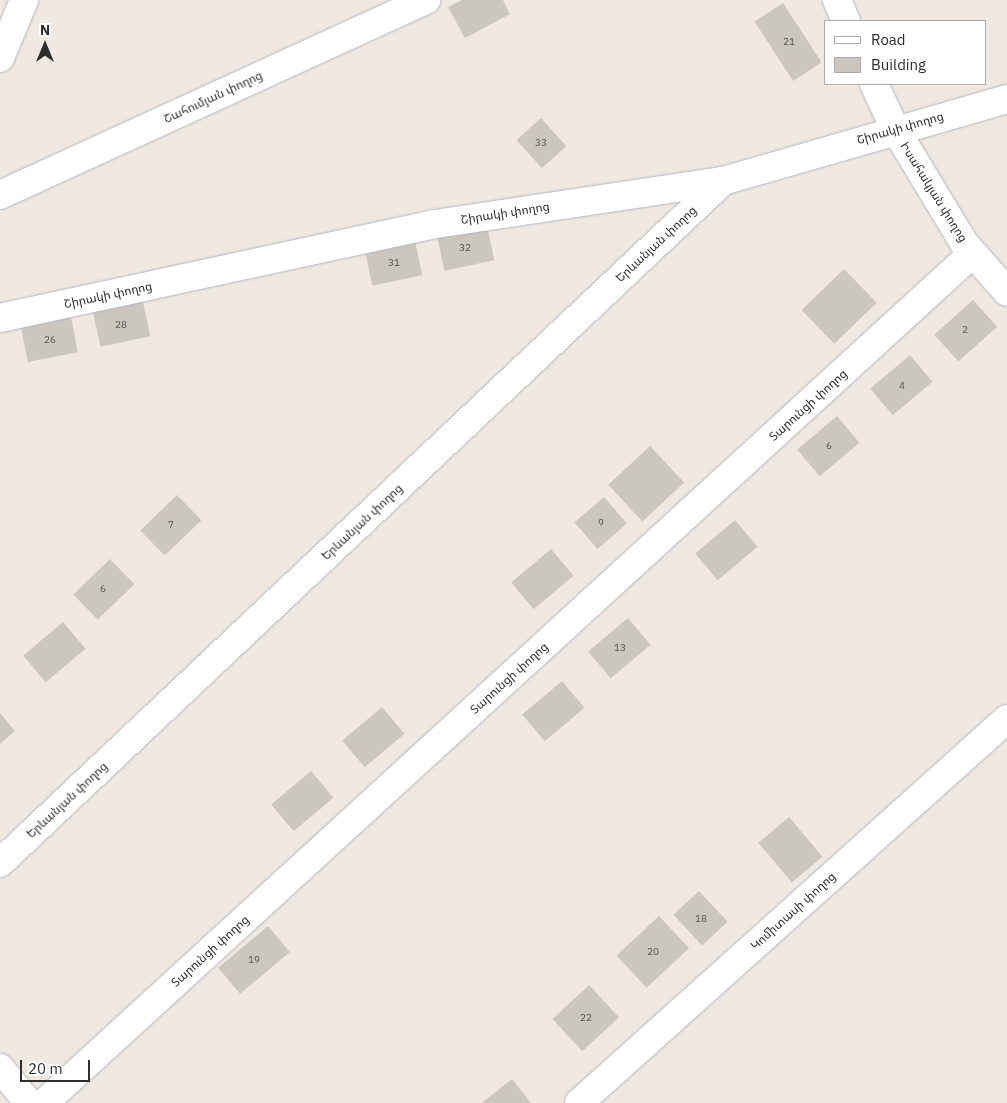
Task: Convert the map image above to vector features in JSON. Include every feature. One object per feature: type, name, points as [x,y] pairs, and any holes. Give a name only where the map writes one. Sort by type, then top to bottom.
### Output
[{"type":"street","points":[[0,58],[24,0]]},
{"type":"street","name":"Շահումյան փողոց","points":[[0,195],[426,0]]},
{"type":"street","points":[[837,0],[846,20]]},
{"type":"street","name":"Իսահակյան փողոց","points":[[874,85],[894,129],[973,253],[1007,292]]},
{"type":"street","name":"Շիրակի փողոց","points":[[0,318],[435,224],[723,180],[894,129],[1007,99]]},
{"type":"street","name":"Երևանյան փողոց","points":[[0,863],[723,180]]},
{"type":"street","name":"Տարունցի փողոց","points":[[44,1103],[973,253]]},
{"type":"street","name":"Կոմիտասի փողոց","points":[[579,1103],[1007,719]]},
{"type":"street","points":[[0,1068],[29,1103]]},
{"type":"building","points":[[462,0],[503,0],[510,14],[465,38],[448,7]]},
{"type":"building","points":[[783,3],[822,63],[793,81],[754,22]]},
{"type":"building","points":[[541,118],[566,146],[542,168],[516,140]]},
{"type":"building","points":[[487,226],[494,260],[444,271],[437,237]]},
{"type":"building","points":[[415,241],[422,275],[372,286],[365,252]]},
{"type":"building","points":[[844,269],[877,303],[834,344],[802,310]]},
{"type":"building","points":[[973,300],[997,327],[958,362],[934,335]]},
{"type":"building","points":[[143,302],[150,336],[100,347],[93,313]]},
{"type":"building","points":[[71,317],[78,352],[28,362],[21,327]]},
{"type":"building","points":[[910,355],[932,382],[893,415],[870,388]]},
{"type":"building","points":[[837,416],[859,443],[820,476],[797,449]]},
{"type":"building","points":[[650,446],[684,483],[642,521],[608,485]]},
{"type":"building","points":[[177,495],[201,520],[165,556],[140,530]]},
{"type":"building","points":[[604,497],[627,523],[598,549],[575,523]]},
{"type":"building","points":[[735,520],[757,547],[718,580],[695,553]]},
{"type":"building","points":[[551,549],[573,576],[534,609],[511,582]]},
{"type":"building","points":[[110,559],[134,584],[98,620],[73,594]]},
{"type":"building","points":[[628,618],[650,645],[611,678],[588,651]]},
{"type":"building","points":[[63,622],[85,649],[46,682],[23,655]]},
{"type":"building","points":[[562,681],[584,708],[545,741],[522,714]]},
{"type":"building","points":[[382,707],[404,734],[365,767],[342,740]]},
{"type":"building","points":[[0,713],[15,731],[0,744]]},
{"type":"building","points":[[311,771],[333,798],[294,831],[271,804]]},
{"type":"building","points":[[789,817],[822,857],[792,883],[758,843]]},
{"type":"building","points":[[699,891],[728,922],[702,946],[673,915]]},
{"type":"building","points":[[659,916],[689,948],[647,988],[617,956]]},
{"type":"building","points":[[268,926],[290,952],[240,994],[218,968]]},
{"type":"building","points":[[589,985],[619,1017],[582,1051],[552,1019]]},
{"type":"building","points":[[512,1079],[531,1103],[482,1103]]}]
